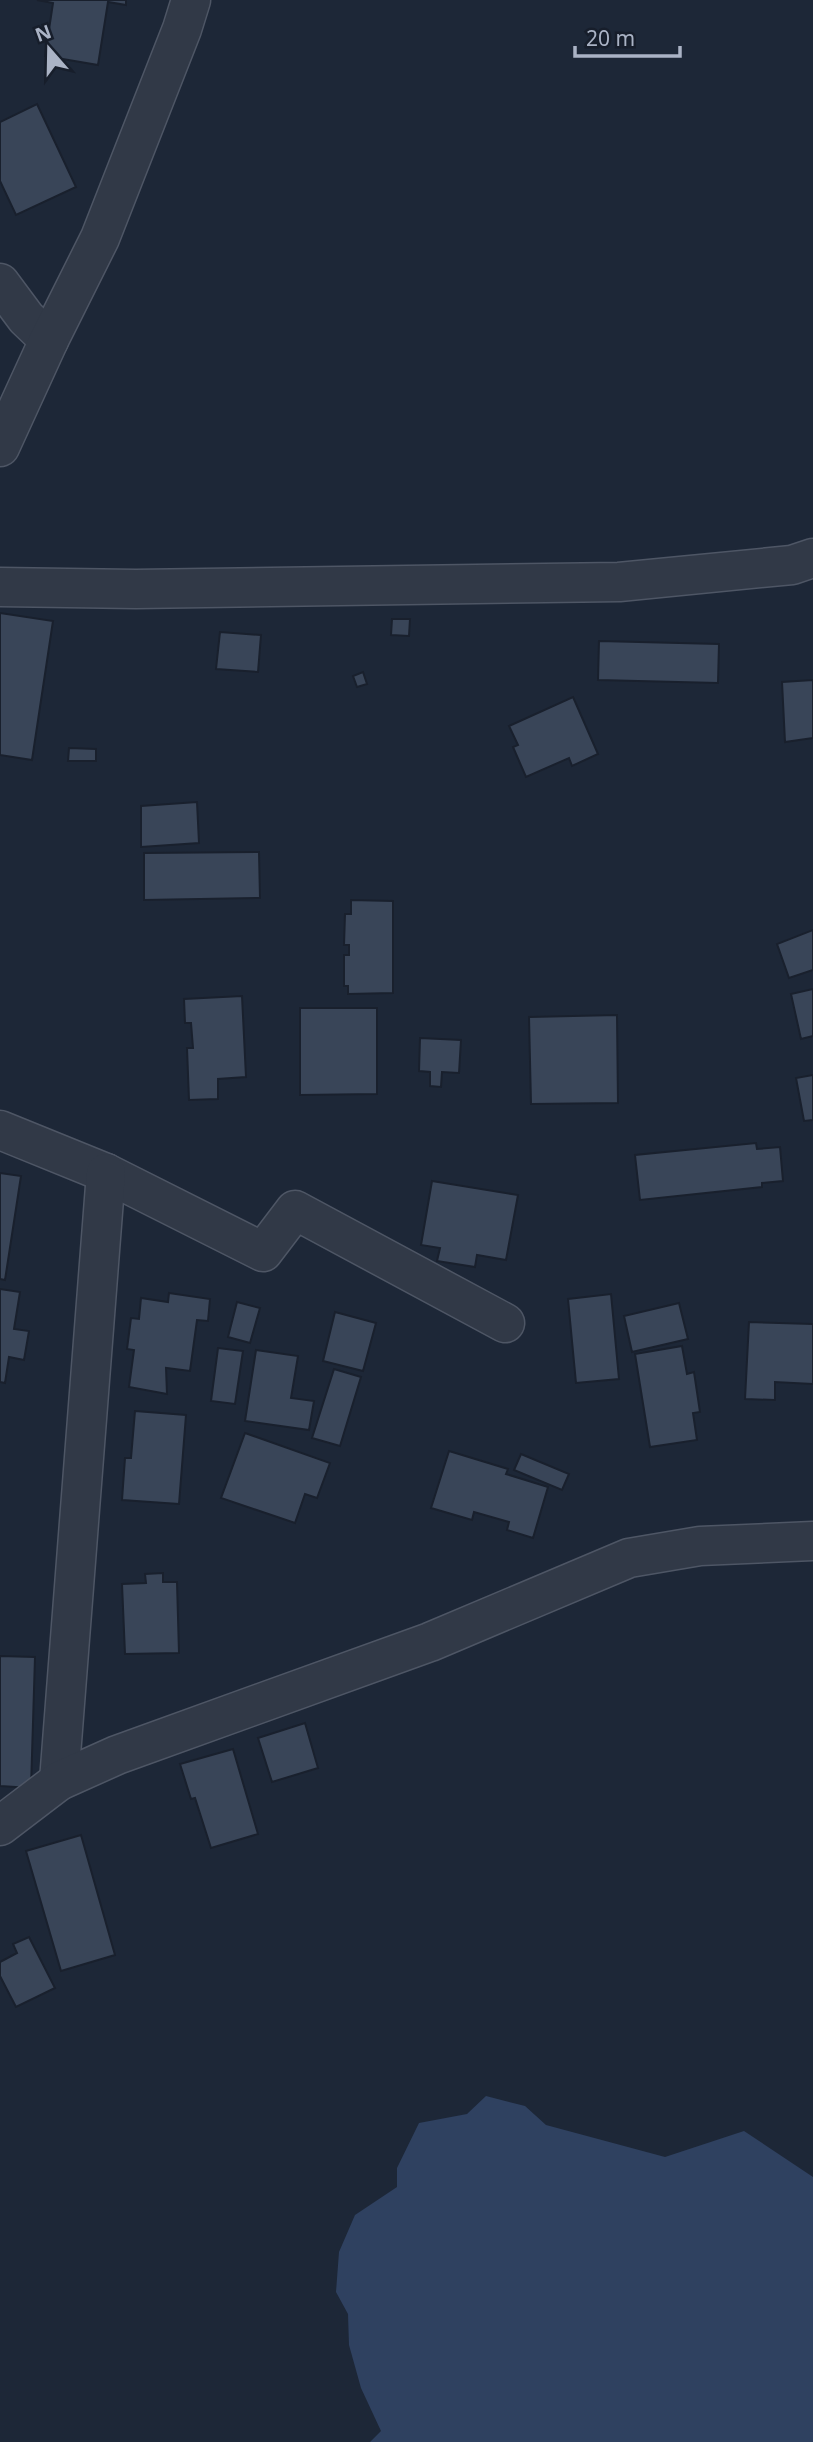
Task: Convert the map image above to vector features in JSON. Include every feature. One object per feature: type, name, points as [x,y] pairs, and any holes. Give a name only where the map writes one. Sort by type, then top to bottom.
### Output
[{"type":"street","points":[[0,447],[25,328],[100,238],[191,0]]},
{"type":"street","points":[[0,284],[25,328]]},
{"type":"street","points":[[0,587],[136,589],[619,582],[792,565],[813,558]]},
{"type":"street","points":[[0,1130],[106,1173],[263,1252],[295,1210],[505,1322]]},
{"type":"street","points":[[59,1781],[106,1173]]},
{"type":"street","points":[[0,1826],[59,1781],[167,1735],[430,1642],[629,1558],[700,1546],[813,1541]]},
{"type":"water","points":[[486,2096],[525,2106],[546,2125],[665,2157],[744,2131],[813,2177],[813,2442],[370,2442],[381,2431],[361,2388],[349,2345],[348,2314],[336,2292],[339,2252],[355,2215],[397,2187],[397,2168],[419,2123],[467,2114]]},
{"type":"building","points":[[37,0],[126,0],[126,5],[108,2],[98,65],[45,56],[53,3]]},
{"type":"building","points":[[37,104],[76,187],[16,215],[0,181],[0,122]]},
{"type":"building","points":[[0,613],[53,621],[32,760],[0,755]]},
{"type":"building","points":[[392,619],[410,619],[409,636],[391,635]]},
{"type":"building","points":[[220,632],[261,635],[258,672],[216,669]]},
{"type":"building","points":[[599,641],[719,644],[718,683],[598,680]]},
{"type":"building","points":[[363,672],[367,684],[357,687],[353,676]]},
{"type":"building","points":[[813,680],[813,738],[785,742],[782,682]]},
{"type":"building","points":[[573,697],[598,754],[572,766],[569,758],[526,777],[513,747],[518,745],[509,726]]},
{"type":"building","points":[[69,748],[96,749],[96,761],[68,761]]},
{"type":"building","points":[[197,802],[199,843],[141,847],[141,806]]},
{"type":"building","points":[[259,852],[260,898],[144,900],[144,853]]},
{"type":"building","points":[[351,900],[393,901],[393,993],[348,994],[348,986],[344,986],[344,955],[349,955],[349,945],[344,945],[345,914],[351,914]]},
{"type":"building","points":[[813,930],[813,970],[789,978],[777,944]]},
{"type":"building","points":[[813,989],[813,1036],[801,1039],[791,994]]},
{"type":"building","points":[[242,996],[246,1077],[218,1079],[218,1099],[189,1100],[187,1048],[193,1048],[191,1023],[185,1023],[184,999]]},
{"type":"building","points":[[300,1008],[377,1008],[377,1094],[300,1095]]},
{"type":"building","points":[[617,1015],[618,1103],[531,1104],[529,1017]]},
{"type":"building","points":[[420,1038],[461,1040],[459,1073],[442,1072],[441,1087],[430,1086],[430,1072],[419,1071]]},
{"type":"building","points":[[813,1075],[813,1120],[804,1121],[796,1078]]},
{"type":"building","points":[[756,1143],[757,1149],[780,1147],[783,1181],[762,1183],[762,1187],[640,1200],[635,1155]]},
{"type":"building","points":[[0,1173],[21,1176],[5,1280],[0,1279]]},
{"type":"building","points":[[432,1181],[518,1195],[506,1260],[477,1255],[475,1267],[437,1261],[440,1248],[421,1245]]},
{"type":"building","points":[[0,1289],[20,1292],[14,1329],[29,1331],[24,1360],[9,1357],[5,1383],[0,1382]]},
{"type":"building","points":[[169,1293],[210,1299],[208,1321],[197,1320],[190,1371],[166,1368],[167,1394],[129,1387],[134,1350],[127,1349],[131,1318],[139,1319],[141,1298],[168,1302]]},
{"type":"building","points":[[611,1294],[619,1379],[576,1383],[568,1299]]},
{"type":"building","points":[[237,1302],[260,1308],[250,1343],[228,1337]]},
{"type":"building","points":[[679,1303],[688,1339],[632,1352],[624,1316]]},
{"type":"building","points":[[335,1312],[376,1323],[363,1371],[323,1361]]},
{"type":"building","points":[[749,1322],[813,1324],[813,1384],[775,1382],[775,1400],[745,1399]]},
{"type":"building","points":[[682,1346],[687,1374],[694,1372],[700,1412],[693,1413],[697,1440],[650,1447],[635,1354]]},
{"type":"building","points":[[218,1348],[243,1351],[235,1404],[211,1401]]},
{"type":"building","points":[[256,1350],[298,1356],[291,1398],[314,1401],[309,1430],[245,1421]]},
{"type":"building","points":[[334,1369],[361,1377],[340,1446],[312,1438]]},
{"type":"building","points":[[135,1411],[186,1415],[179,1504],[122,1500],[125,1458],[131,1458]]},
{"type":"building","points":[[245,1433],[330,1463],[317,1498],[305,1494],[295,1523],[221,1498]]},
{"type":"building","points":[[449,1451],[508,1469],[506,1474],[548,1487],[533,1538],[507,1530],[509,1522],[474,1512],[472,1520],[431,1508]]},
{"type":"building","points":[[521,1454],[569,1474],[562,1490],[514,1470]]},
{"type":"building","points":[[163,1573],[163,1582],[177,1582],[179,1653],[125,1654],[122,1584],[146,1583],[145,1574]]},
{"type":"building","points":[[0,1656],[35,1657],[31,1788],[0,1786]]},
{"type":"building","points":[[305,1723],[318,1768],[272,1782],[258,1738]]},
{"type":"building","points":[[233,1749],[258,1834],[211,1848],[195,1798],[191,1799],[180,1764]]},
{"type":"building","points":[[81,1835],[115,1955],[61,1971],[26,1851]]},
{"type":"building","points":[[29,1937],[55,1988],[16,2007],[0,1976],[0,1962],[17,1953],[13,1944]]}]
